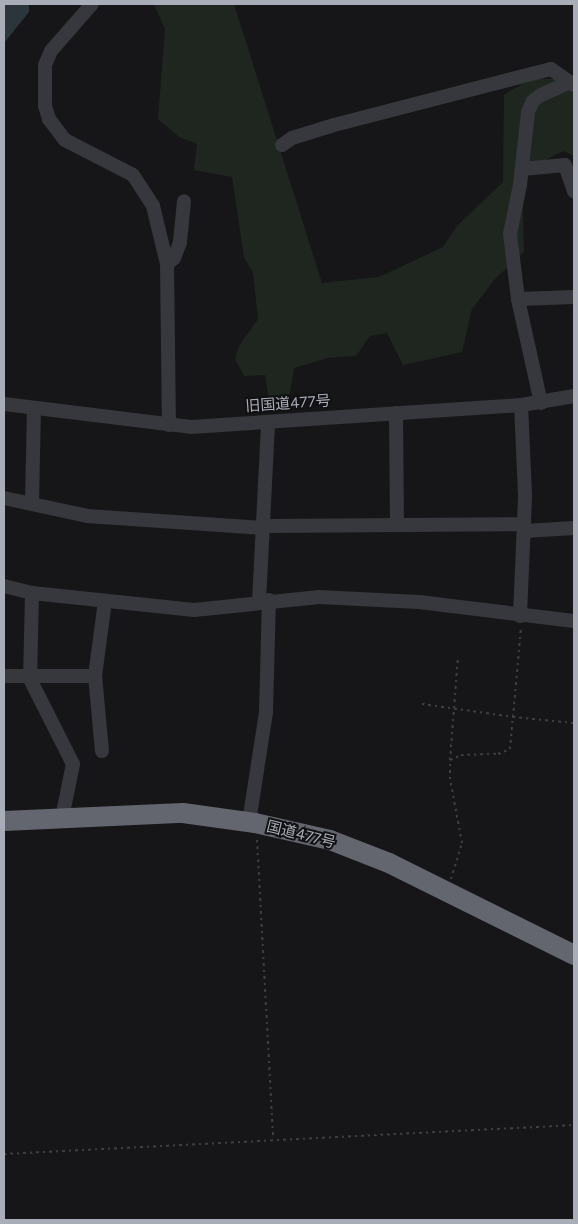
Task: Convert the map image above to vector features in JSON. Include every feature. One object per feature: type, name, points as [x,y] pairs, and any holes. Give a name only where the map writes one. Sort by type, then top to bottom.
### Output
[{"type":"highway","name":"国道477号","points":[[4,821],[183,813],[252,823],[330,840],[389,863],[574,955]]},
{"type":"street","points":[[92,4],[51,51],[45,65],[43,85],[47,113],[58,132],[73,146],[122,168],[139,181],[158,221],[167,264],[169,426]]},
{"type":"street","points":[[282,145],[292,138],[334,125],[551,69],[572,84]]},
{"type":"street","points":[[541,403],[518,299],[510,234],[522,168],[528,112],[533,101],[572,84]]},
{"type":"street","points":[[522,168],[565,164],[574,191]]},
{"type":"street","points":[[167,264],[174,258],[180,242],[184,201]]},
{"type":"street","points":[[518,299],[574,297]]},
{"type":"street","name":"旧国道477号","points":[[4,404],[169,426],[268,422],[522,405],[574,396]]},
{"type":"street","points":[[521,616],[525,447],[522,405]]},
{"type":"street","points":[[34,409],[32,502],[35,507],[87,516],[264,527],[398,524],[524,525]]},
{"type":"street","points":[[396,413],[398,524]]},
{"type":"street","points":[[252,823],[266,712],[264,527],[268,422]]},
{"type":"street","points":[[4,498],[32,502]]},
{"type":"street","points":[[524,525],[525,531],[574,528]]},
{"type":"street","points":[[4,586],[32,593],[194,610],[318,596],[419,602],[574,621]]},
{"type":"street","points":[[32,593],[30,679],[73,764],[62,818]]},
{"type":"street","points":[[102,751],[95,676],[105,601]]},
{"type":"street","points":[[4,676],[30,679],[95,676]]},
{"type":"path","points":[[450,760],[461,755],[498,754],[510,749],[521,616]]},
{"type":"path","points":[[446,890],[462,843],[460,817],[450,779],[458,657]]},
{"type":"path","points":[[422,704],[513,717],[574,723]]},
{"type":"path","points":[[252,823],[273,1140]]},
{"type":"path","points":[[4,1154],[574,1125]]},
{"type":"shaded area","points":[[4,4],[29,4],[29,12],[4,43]]},
{"type":"shaded area","points":[[148,4],[234,4],[322,283],[379,277],[443,247],[457,226],[503,182],[504,95],[530,79],[557,79],[574,85],[574,156],[563,151],[522,172],[524,252],[495,279],[472,309],[462,352],[403,365],[387,333],[370,336],[356,356],[328,358],[294,368],[288,405],[270,406],[265,375],[244,376],[235,359],[239,346],[258,319],[253,273],[244,257],[232,177],[194,170],[197,144],[179,137],[158,119],[165,29],[154,5]]}]
